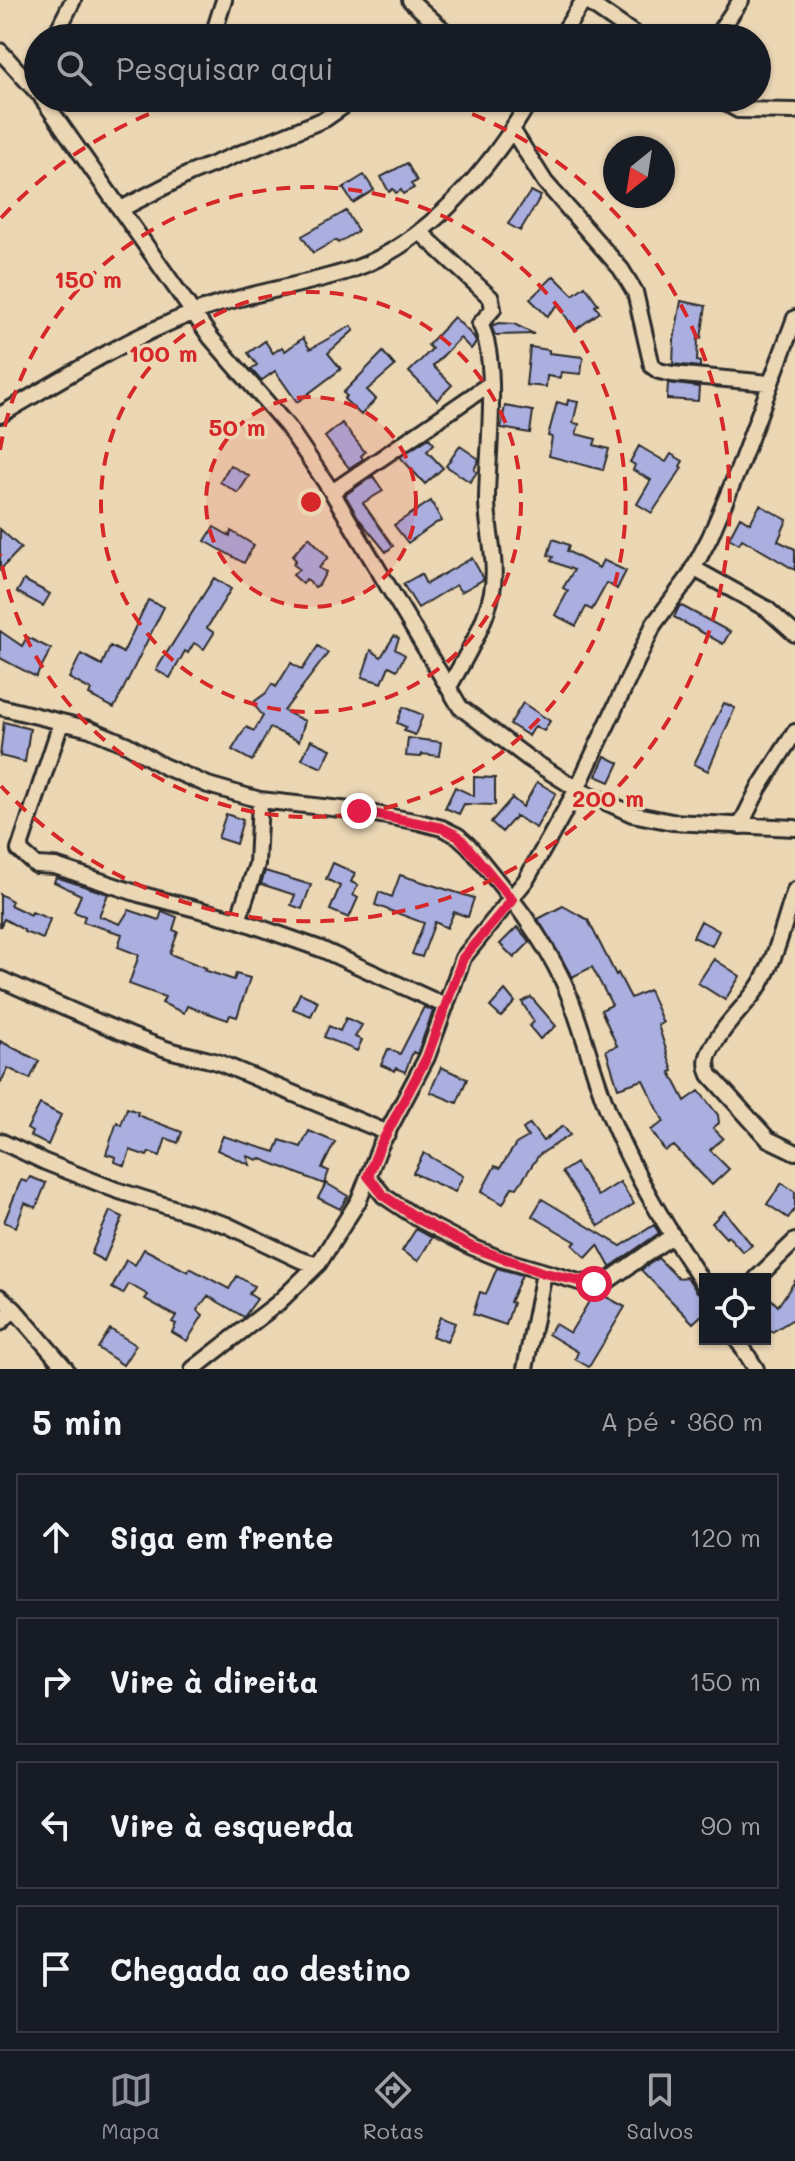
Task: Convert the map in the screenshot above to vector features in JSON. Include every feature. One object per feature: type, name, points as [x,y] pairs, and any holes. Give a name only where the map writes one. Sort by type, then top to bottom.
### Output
[{"type":"street","points":[[61,24],[73,0]]},
{"type":"street","points":[[216,24],[224,0]]},
{"type":"street","points":[[410,0],[436,24]]},
{"type":"street","points":[[568,24],[585,0],[620,24]]},
{"type":"street","points":[[725,24],[741,0]]},
{"type":"street","points":[[428,24],[431,20]]},
{"type":"street","points":[[2,58],[24,76]]},
{"type":"street","points":[[771,111],[795,111]]},
{"type":"street","points":[[52,112],[211,338],[288,427],[332,492],[460,707],[528,758],[577,789],[632,814],[672,822],[795,828]]},
{"type":"street","points":[[121,209],[189,174],[305,129],[333,112]]},
{"type":"street","points":[[0,415],[153,330],[194,312],[249,294],[353,269],[380,257],[420,232],[457,197],[513,131],[523,112]]},
{"type":"street","points":[[513,131],[545,182],[611,256],[635,292],[644,319],[652,366],[672,374],[769,383]]},
{"type":"street","points":[[420,232],[491,298],[493,309],[480,324],[488,348],[491,383],[487,503],[494,566],[493,588],[476,638],[449,687]]},
{"type":"street","points":[[193,1369],[278,1303],[317,1265],[359,1200],[388,1133],[427,1057],[463,958],[512,900],[577,789],[654,624],[693,568],[710,537],[794,323]]},
{"type":"street","points":[[332,492],[491,383]]},
{"type":"street","points":[[693,568],[767,609],[795,634]]},
{"type":"street","points":[[0,707],[90,729],[128,745],[183,775],[260,800],[359,811],[442,828],[458,836],[530,923],[563,980],[621,1139],[672,1236],[699,1277]]},
{"type":"street","points":[[61,723],[19,850],[36,865],[55,866],[139,894],[238,920],[321,949],[446,1006]]},
{"type":"street","points":[[740,826],[759,788],[795,732]]},
{"type":"street","points":[[238,920],[257,864],[260,800]]},
{"type":"street","points":[[795,890],[760,984],[724,1027],[705,1065],[710,1075],[768,1139],[795,1152]]},
{"type":"street","points":[[0,979],[122,1032],[170,1050],[220,1063],[388,1133]]},
{"type":"street","points":[[0,1141],[116,1190],[227,1225],[317,1265]]},
{"type":"street","points":[[368,1176],[384,1196],[420,1220],[472,1247],[544,1273],[594,1284],[609,1280],[672,1236]]},
{"type":"street","points":[[359,1200],[384,1196]]},
{"type":"street","points":[[762,1273],[795,1241]]},
{"type":"street","points":[[525,1369],[544,1273]]},
{"type":"street","points":[[0,1297],[66,1369]]},
{"type":"street","points":[[0,1323],[14,1309]]},
{"type":"street","points":[[741,1345],[756,1369]]},
{"type":"building","points":[[407,163],[417,181],[411,184],[414,188],[403,194],[401,190],[389,192],[381,177]]},
{"type":"building","points":[[364,175],[374,190],[353,203],[343,188]]},
{"type":"building","points":[[531,191],[541,196],[520,231],[508,224]]},
{"type":"building","points":[[346,211],[358,231],[313,253],[302,236]]},
{"type":"building","points":[[554,276],[573,295],[585,286],[600,312],[575,330],[558,305],[547,316],[530,299]]},
{"type":"building","points":[[681,301],[706,306],[701,338],[698,337],[697,361],[700,367],[673,364]]},
{"type":"building","points":[[454,317],[476,343],[471,349],[460,338],[433,366],[452,385],[437,400],[409,372],[432,349],[428,345]]},
{"type":"building","points":[[514,324],[534,334],[495,335],[491,326]]},
{"type":"building","points":[[351,326],[354,330],[328,353],[341,369],[297,402],[275,371],[261,381],[251,369],[257,365],[248,353],[265,341],[273,353],[282,347],[285,351],[303,338],[310,349]]},
{"type":"building","points":[[530,347],[583,357],[581,374],[561,372],[560,378],[547,376],[546,387],[526,385]]},
{"type":"building","points":[[383,352],[395,366],[367,390],[376,399],[361,415],[344,399],[347,396],[343,393]]},
{"type":"building","points":[[668,383],[699,387],[698,401],[667,399]]},
{"type":"building","points":[[568,400],[578,402],[573,423],[579,424],[576,434],[596,439],[594,445],[609,449],[603,470],[549,456],[552,437],[548,436],[557,402],[567,405]]},
{"type":"building","points":[[505,406],[533,411],[530,433],[501,428]]},
{"type":"building","points":[[342,423],[365,452],[361,456],[363,459],[349,468],[325,437]]},
{"type":"building","points":[[429,438],[434,444],[427,451],[443,468],[425,484],[400,457]]},
{"type":"building","points":[[460,446],[479,459],[474,470],[477,472],[470,482],[446,466]]},
{"type":"building","points":[[639,446],[666,462],[671,454],[683,461],[682,468],[652,513],[637,504],[651,480],[633,470],[635,465],[630,462]]},
{"type":"building","points":[[230,465],[249,476],[238,493],[220,482]]},
{"type":"building","points":[[373,476],[383,491],[363,503],[393,546],[386,552],[359,519],[345,495]]},
{"type":"building","points":[[431,501],[442,521],[408,543],[394,525]]},
{"type":"building","points":[[760,505],[787,520],[778,541],[795,549],[795,570],[742,539],[739,544],[729,538],[740,517],[750,523]]},
{"type":"building","points":[[214,527],[230,536],[231,531],[254,545],[244,563],[205,541]]},
{"type":"building","points":[[0,529],[21,548],[0,570]]},
{"type":"building","points":[[309,537],[328,557],[319,568],[326,572],[315,587],[306,579],[303,584],[293,575],[299,569],[293,564],[296,560],[292,556]]},
{"type":"building","points":[[553,539],[569,545],[567,551],[599,568],[603,560],[626,571],[617,589],[607,583],[592,610],[586,607],[576,626],[555,615],[568,591],[563,588],[574,570],[551,561],[553,557],[548,555]]},
{"type":"building","points":[[472,558],[484,579],[461,592],[456,585],[418,608],[403,584],[421,574],[426,584]]},
{"type":"building","points":[[214,578],[231,589],[207,628],[214,633],[204,649],[194,643],[188,653],[185,651],[170,678],[156,670]]},
{"type":"building","points":[[24,580],[50,594],[43,606],[17,592]]},
{"type":"building","points":[[148,600],[164,607],[114,708],[89,695],[91,690],[69,678],[81,654],[102,665],[110,646],[123,653]]},
{"type":"building","points":[[680,605],[730,632],[723,644],[674,617]]},
{"type":"building","points":[[0,631],[22,646],[27,637],[51,649],[36,677],[0,658]]},
{"type":"building","points":[[394,636],[399,638],[395,649],[405,655],[397,670],[389,666],[382,683],[362,677],[371,650],[381,657]]},
{"type":"building","points":[[318,646],[328,653],[284,711],[305,721],[299,741],[270,728],[252,761],[232,750],[246,727],[254,731],[263,716],[255,701],[272,684],[276,687],[291,663],[302,670]]},
{"type":"building","points":[[523,703],[550,721],[544,731],[535,726],[529,736],[510,724]]},
{"type":"building","points":[[724,703],[735,708],[708,771],[694,764]]},
{"type":"building","points":[[403,707],[423,715],[415,735],[404,731],[406,727],[397,723]]},
{"type":"building","points":[[4,722],[30,729],[25,762],[0,756]]},
{"type":"building","points":[[408,738],[441,742],[439,756],[406,756]]},
{"type":"building","points":[[311,740],[331,749],[322,768],[302,759]]},
{"type":"building","points":[[605,756],[619,763],[610,782],[596,776]]},
{"type":"building","points":[[474,777],[495,778],[495,805],[464,804],[459,814],[445,808],[455,787],[474,796]]},
{"type":"building","points":[[537,782],[556,793],[536,828],[516,816],[502,832],[491,822],[512,798],[523,807]]},
{"type":"building","points":[[226,814],[243,820],[236,844],[218,838]]},
{"type":"building","points":[[333,863],[355,873],[351,882],[358,885],[353,895],[358,898],[349,918],[330,910],[340,886],[326,879]]},
{"type":"building","points":[[265,871],[311,885],[302,909],[291,905],[295,895],[261,884]]},
{"type":"building","points":[[400,875],[474,898],[468,917],[454,912],[447,928],[435,922],[422,957],[412,954],[424,923],[375,905],[379,892],[392,897]]},
{"type":"building","points":[[56,877],[108,894],[99,916],[120,924],[129,910],[159,920],[162,911],[177,917],[173,930],[178,932],[170,954],[234,980],[236,974],[250,978],[237,1017],[230,1015],[228,1020],[187,1006],[184,1013],[162,1003],[165,997],[129,984],[139,955],[118,947],[122,934],[83,922],[85,916],[74,912],[81,895],[54,882]]},
{"type":"building","points":[[0,894],[12,901],[10,905],[31,915],[32,912],[50,919],[43,939],[24,932],[4,919],[0,927]]},
{"type":"building","points":[[563,906],[588,920],[631,998],[649,990],[663,1023],[658,1025],[673,1071],[670,1072],[685,1101],[699,1091],[718,1115],[719,1123],[713,1128],[723,1138],[710,1150],[729,1169],[712,1185],[674,1146],[665,1151],[651,1130],[664,1122],[643,1080],[618,1088],[606,1050],[617,1046],[601,1010],[612,1005],[592,967],[572,977],[538,919]]},
{"type":"building","points":[[701,921],[719,931],[712,946],[693,937]]},
{"type":"building","points":[[517,927],[530,942],[514,958],[500,944]]},
{"type":"building","points":[[714,959],[740,976],[725,1000],[698,983]]},
{"type":"building","points":[[505,990],[515,1002],[501,1017],[490,1007]]},
{"type":"building","points":[[300,993],[318,1001],[311,1016],[293,1009]]},
{"type":"building","points":[[531,997],[556,1026],[540,1039],[529,1026],[534,1022],[522,1002]]},
{"type":"building","points":[[424,1007],[433,1011],[417,1054],[413,1052],[405,1072],[381,1065],[388,1049],[400,1054]]},
{"type":"building","points":[[346,1018],[362,1025],[355,1037],[362,1040],[357,1051],[324,1037],[329,1026],[340,1031]]},
{"type":"building","points":[[0,1041],[39,1061],[30,1079],[8,1068],[0,1084]]},
{"type":"building","points":[[441,1067],[467,1079],[457,1103],[430,1092]]},
{"type":"building","points":[[40,1104],[61,1115],[48,1145],[30,1136],[32,1132],[27,1129]]},
{"type":"building","points":[[127,1108],[138,1112],[137,1115],[182,1132],[178,1143],[166,1138],[160,1156],[149,1152],[147,1156],[130,1150],[125,1166],[115,1162],[116,1157],[106,1154],[117,1122],[121,1125]]},
{"type":"building","points":[[530,1124],[543,1141],[563,1126],[570,1135],[539,1155],[517,1188],[512,1187],[503,1204],[481,1192],[495,1166],[500,1168],[516,1144],[528,1137],[523,1129]]},
{"type":"building","points":[[309,1131],[335,1142],[322,1168],[329,1171],[324,1184],[259,1158],[247,1156],[250,1165],[217,1150],[223,1136],[275,1152],[280,1140],[301,1147]]},
{"type":"building","points":[[424,1153],[463,1176],[455,1192],[413,1173]]},
{"type":"building","points":[[576,1163],[598,1196],[620,1182],[634,1204],[599,1226],[562,1172]]},
{"type":"building","points":[[30,1177],[46,1183],[36,1208],[25,1203],[16,1227],[4,1222],[21,1180],[27,1182]]},
{"type":"building","points":[[326,1183],[348,1196],[340,1209],[318,1198]]},
{"type":"building","points":[[782,1183],[795,1192],[795,1209],[788,1218],[767,1204]]},
{"type":"building","points":[[542,1199],[621,1246],[654,1225],[659,1233],[610,1267],[598,1245],[586,1258],[573,1245],[576,1242],[532,1216]]},
{"type":"building","points":[[110,1211],[123,1217],[104,1261],[91,1254]]},
{"type":"building","points":[[724,1211],[752,1245],[743,1252],[712,1223]]},
{"type":"building","points":[[416,1229],[432,1238],[418,1261],[402,1251]]},
{"type":"building","points":[[144,1249],[229,1289],[237,1276],[254,1286],[249,1294],[257,1299],[244,1317],[208,1296],[197,1310],[203,1315],[187,1341],[172,1332],[176,1324],[172,1322],[176,1316],[145,1299],[148,1295],[129,1284],[123,1294],[112,1288],[126,1260],[135,1265]]},
{"type":"building","points":[[658,1258],[678,1278],[687,1277],[699,1293],[699,1318],[693,1323],[641,1270]]},
{"type":"building","points":[[497,1268],[522,1275],[510,1302],[513,1303],[506,1325],[473,1314],[480,1292],[486,1294]]},
{"type":"building","points":[[795,1281],[795,1318],[772,1332],[771,1299],[778,1306]]},
{"type":"building","points":[[599,1293],[625,1307],[589,1367],[575,1359],[578,1352],[548,1334],[555,1324],[570,1333],[590,1300]]},
{"type":"building","points":[[440,1317],[455,1323],[447,1342],[432,1336]]},
{"type":"building","points":[[110,1329],[136,1345],[123,1365],[98,1348]]},
{"type":"route","points":[[359,811],[442,828],[458,836],[512,900],[463,958],[427,1057],[380,1146],[368,1176],[384,1196],[420,1220],[472,1247],[544,1273],[594,1284]]}]
